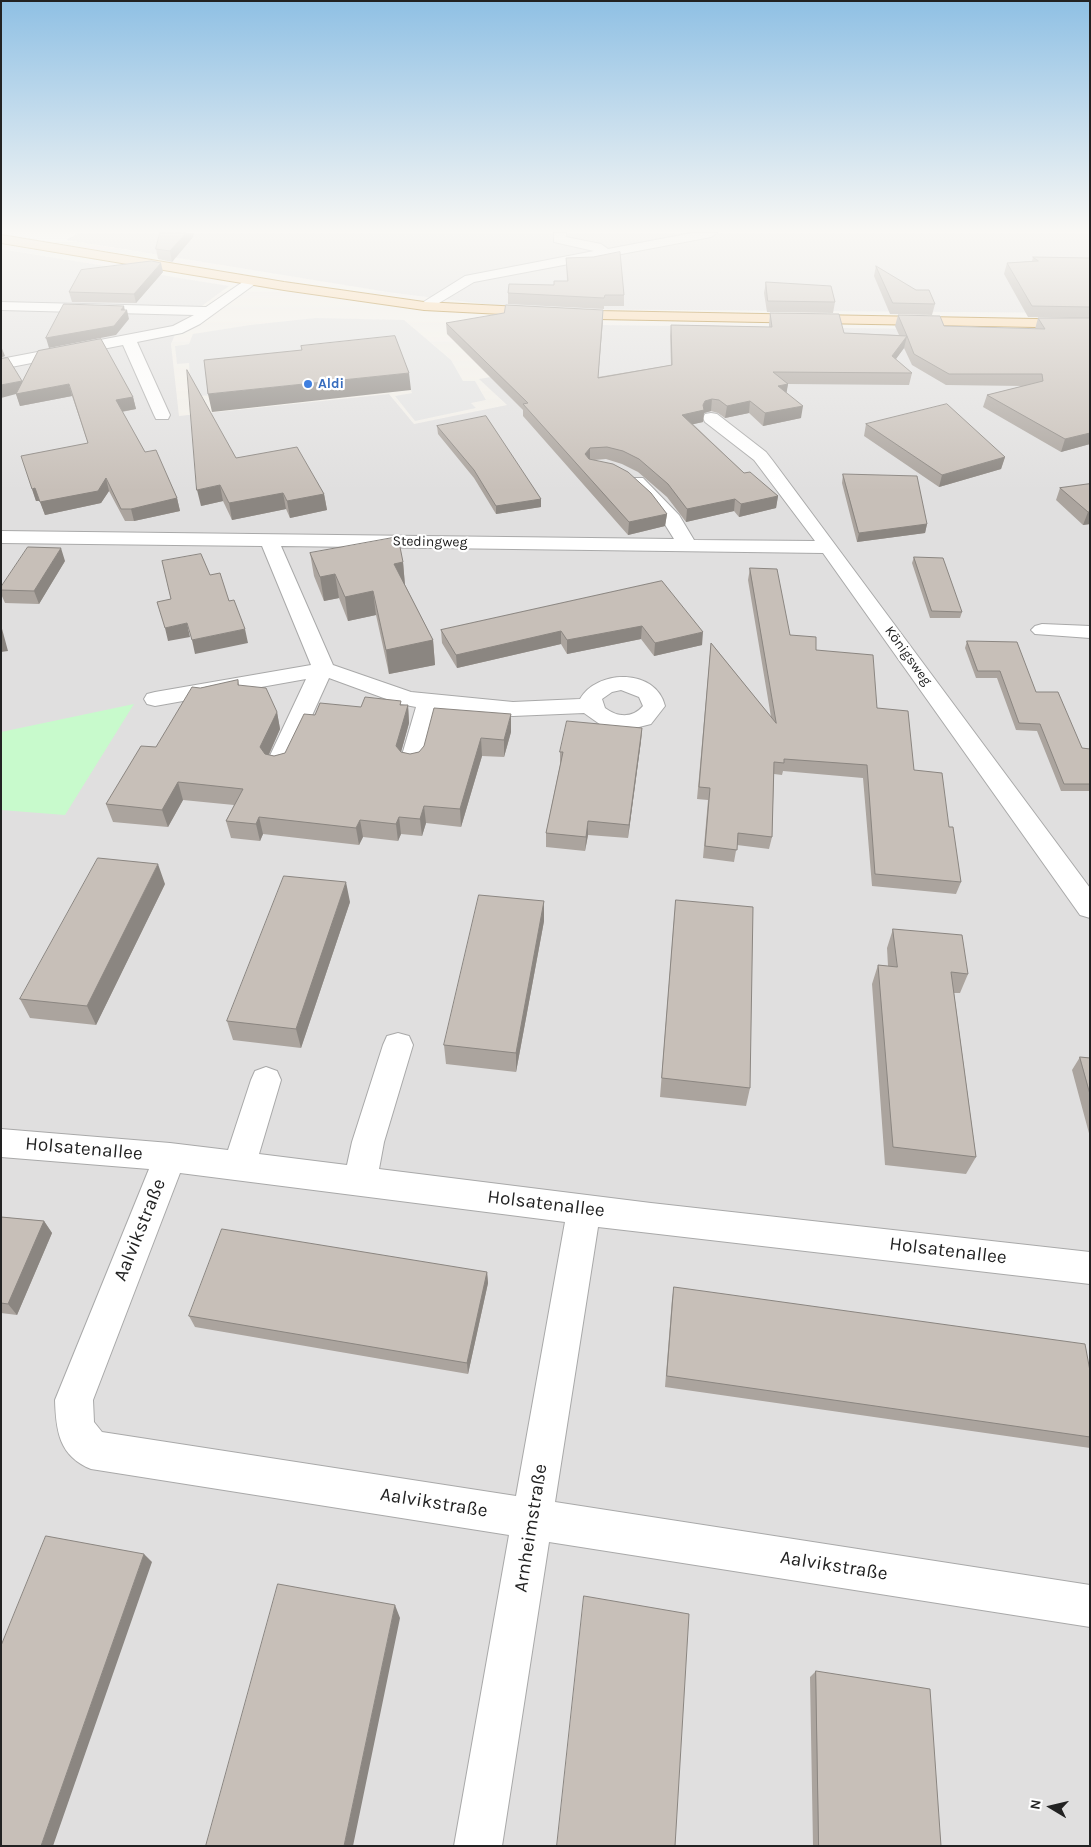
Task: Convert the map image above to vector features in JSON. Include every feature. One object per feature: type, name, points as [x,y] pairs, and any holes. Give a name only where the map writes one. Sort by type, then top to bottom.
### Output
[{"type":"main road","points":[[822,319],[1090,324]]},
{"type":"street","points":[[1,364],[177,330],[195,319]]},
{"type":"street","points":[[128,340],[162,415]]},
{"type":"street","name":"Königsweg","points":[[712,418],[760,456],[829,547],[1090,908]]},
{"type":"street","points":[[623,473],[629,475],[642,487],[675,521],[686,545]]},
{"type":"street","name":"Stedingweg","points":[[1,537],[829,547]]},
{"type":"street","points":[[269,540],[324,669]]},
{"type":"street","points":[[1042,630],[1090,632]]},
{"type":"street","points":[[278,764],[316,680],[324,669]]},
{"type":"street","points":[[155,699],[324,669],[408,699],[513,709],[591,706]]},
{"type":"street","points":[[412,762],[429,701]]},
{"type":"street","points":[[360,1181],[368,1142],[398,1045]]},
{"type":"street","points":[[239,1166],[266,1080]]},
{"type":"street","name":"Holsatenallee","points":[[1,1143],[170,1157],[584,1209],[1090,1268]]},
{"type":"street","name":"Aalvikstraße","points":[[170,1157],[74,1400],[75,1429],[91,1450],[1090,1606]]},
{"type":"street","name":"Arnheimstraße","points":[[478,1846],[584,1209]]},
{"type":"shaded area","points":[[1,319],[184,319],[180,322],[171,344],[179,416],[389,394],[414,424],[507,405],[479,379],[527,371],[599,325],[1090,331],[1090,1846],[1,1846]]},
{"type":"shaded area","name":"Aldi","points":[[305,319],[404,320],[451,360],[463,381],[475,381],[486,400],[471,403],[476,408],[415,421],[395,396],[412,393],[411,390],[191,396],[189,363],[177,364],[175,346],[189,344],[193,334]]},
{"type":"green space","points":[[134,704],[65,815],[1,810],[1,732]]},
{"type":"building","points":[[56,319],[120,319],[114,326],[46,338]]},
{"type":"building","points":[[468,319],[602,319],[598,378],[672,365],[671,325],[772,327],[771,319],[840,319],[844,333],[907,336],[892,356],[912,373],[773,372],[788,384],[778,386],[803,406],[765,413],[750,401],[727,406],[719,400],[712,399],[705,401],[703,405],[704,410],[682,415],[744,473],[750,472],[778,496],[741,504],[735,499],[687,509],[668,484],[639,459],[623,451],[607,447],[590,448],[585,454],[589,459],[613,464],[628,472],[651,493],[667,514],[629,522],[523,404],[528,403],[446,323]]},
{"type":"building","points":[[900,319],[941,319],[944,326],[1045,329],[1039,319],[1090,319],[1090,433],[1065,439],[987,395],[1043,381],[1042,374],[949,374],[914,354]]},
{"type":"building","points":[[395,336],[409,373],[208,394],[204,360],[302,350],[301,346]]},
{"type":"building","points":[[101,339],[133,397],[116,400],[145,452],[156,450],[177,498],[131,509],[121,509],[106,478],[98,491],[40,502],[35,488],[32,489],[21,456],[88,443],[69,384],[16,394],[38,351]]},
{"type":"building","points":[[8,358],[22,381],[1,385],[1,359]]},
{"type":"building","points":[[187,370],[236,458],[297,447],[324,494],[287,501],[283,493],[229,503],[220,485],[197,490]]},
{"type":"building","points":[[947,404],[1005,457],[942,475],[866,424]]},
{"type":"building","points":[[486,416],[541,499],[496,506],[474,470],[437,426]]},
{"type":"building","points":[[843,474],[917,476],[927,524],[859,533]]},
{"type":"building","points":[[1090,484],[1090,512],[1060,488]]},
{"type":"building","points":[[398,537],[403,562],[394,564],[433,640],[386,650],[373,591],[345,597],[335,574],[320,577],[310,553]]},
{"type":"building","points":[[28,547],[61,548],[34,591],[1,590],[1,587]]},
{"type":"building","points":[[201,554],[210,575],[220,573],[229,601],[234,600],[245,629],[192,640],[187,623],[165,628],[157,602],[171,599],[162,561]]},
{"type":"building","points":[[914,557],[943,558],[962,612],[932,611]]},
{"type":"building","points":[[750,568],[777,569],[790,635],[816,637],[816,650],[873,655],[877,708],[908,711],[914,770],[942,773],[949,827],[953,827],[961,882],[875,874],[867,765],[784,759],[784,763],[774,762],[772,837],[738,833],[737,850],[705,846],[710,788],[699,787],[711,643],[776,723]]},
{"type":"building","points":[[662,581],[703,632],[655,643],[642,626],[567,640],[561,631],[456,655],[441,630]]},
{"type":"building","points":[[967,641],[1017,642],[1036,692],[1058,692],[1082,748],[1090,749],[1090,784],[1064,784],[1040,724],[1019,723],[1000,671],[978,671]]},
{"type":"building","points":[[238,680],[238,685],[266,688],[277,712],[260,747],[265,754],[274,756],[285,753],[304,714],[315,715],[320,703],[361,707],[365,697],[401,701],[400,705],[408,705],[396,746],[401,752],[410,754],[419,752],[424,746],[434,708],[511,714],[504,740],[481,738],[460,809],[424,806],[420,819],[399,817],[396,824],[360,820],[356,828],[259,817],[256,824],[226,821],[243,789],[178,782],[162,810],[106,804],[141,746],[156,747],[192,687],[200,688]]},
{"type":"building","points":[[567,721],[642,728],[629,825],[588,821],[586,837],[546,833],[563,752],[560,752]]},
{"type":"building","points":[[98,858],[158,864],[87,1006],[20,999]]},
{"type":"building","points":[[284,876],[346,882],[296,1029],[227,1021]]},
{"type":"building","points":[[479,895],[544,901],[516,1053],[444,1045]]},
{"type":"building","points":[[676,900],[753,907],[750,1088],[662,1078]]},
{"type":"building","points":[[893,929],[962,935],[968,974],[951,972],[976,1157],[893,1147],[878,965],[897,967]]},
{"type":"building","points":[[1080,1057],[1090,1058],[1090,1094]]},
{"type":"building","points":[[1,1217],[44,1221],[8,1304],[1,1303]]},
{"type":"building","points":[[222,1229],[487,1272],[467,1363],[189,1316]]},
{"type":"building","points":[[674,1287],[1085,1344],[1090,1371],[1090,1437],[667,1376]]},
{"type":"building","points":[[46,1536],[144,1554],[41,1846],[1,1846],[1,1646]]},
{"type":"building","points":[[278,1584],[395,1605],[344,1846],[206,1846]]},
{"type":"building","points":[[584,1596],[689,1614],[675,1846],[557,1846]]},
{"type":"building","points":[[816,1671],[930,1689],[941,1846],[819,1846]]},
{"type":"place","name":"Aldi","points":[[308,384]]}]
